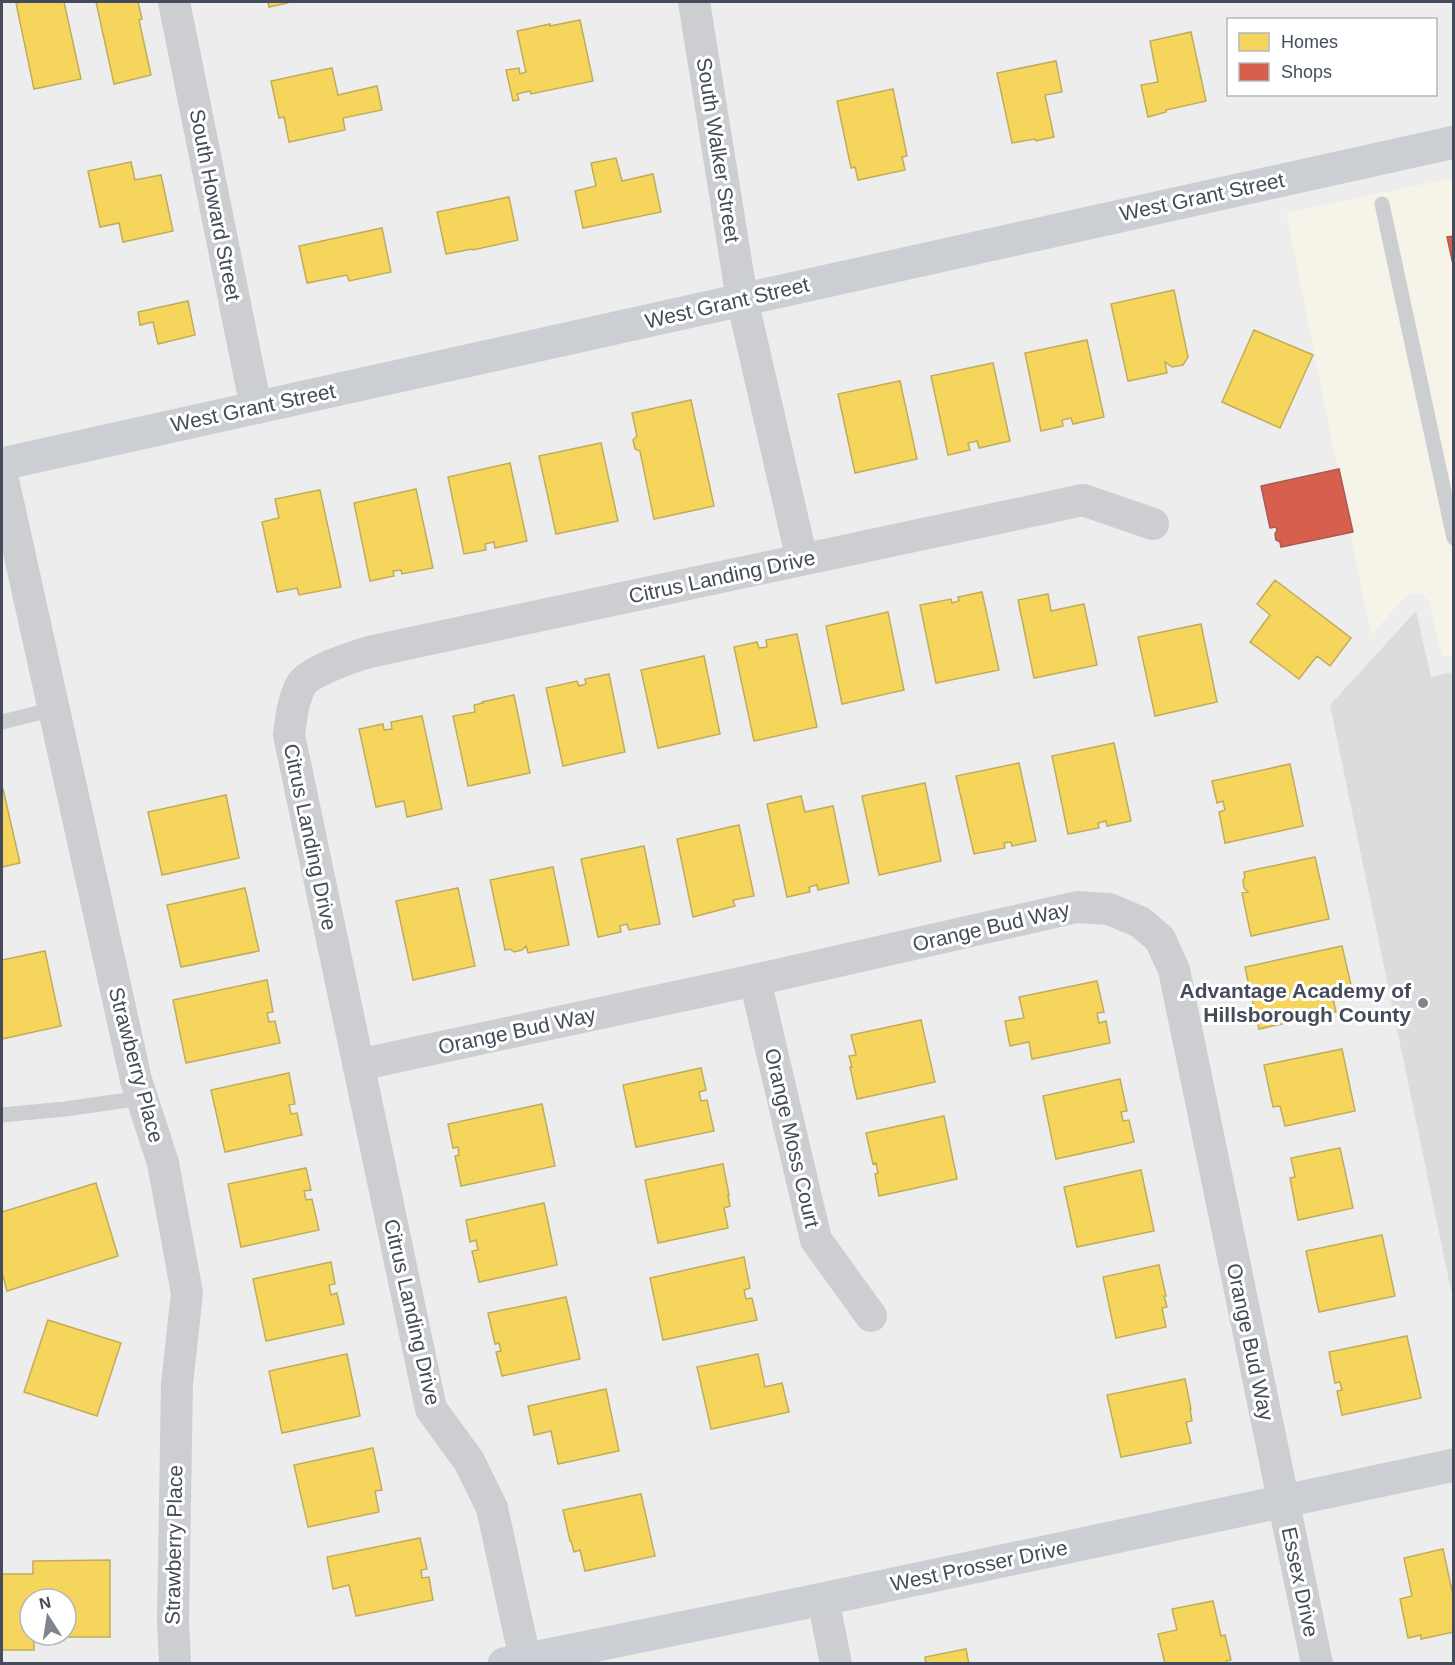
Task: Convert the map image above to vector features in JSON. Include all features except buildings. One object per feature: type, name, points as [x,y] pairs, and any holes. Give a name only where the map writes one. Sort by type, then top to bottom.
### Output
[{"type":"street","name":"South Howard Street","points":[[174,2],[256,408]]},
{"type":"street","name":"South Walker Street","points":[[694,2],[742,299],[802,560]]},
{"type":"street","name":"West Grant Street","points":[[2,464],[1454,142]]},
{"type":"street","name":"Strawberry Place","points":[[2,475],[136,1080],[163,1162],[187,1293],[177,1384],[172,1622],[175,1664]]},
{"type":"street","name":"Citrus Landing Drive","points":[[514,1661],[492,1508],[469,1461],[431,1409],[289,735],[293,703],[303,682],[333,664],[369,652],[1083,500],[1153,524]]},
{"type":"street","name":"Orange Bud Way","points":[[358,1065],[755,980],[1077,907],[1109,909],[1140,922],[1161,939],[1174,970],[1282,1501]]},
{"type":"street","name":"Orange Moss Court","points":[[755,980],[816,1240],[871,1316]]},
{"type":"street","name":"West Prosser Drive","points":[[514,1661],[823,1599],[1454,1465]]},
{"type":"street","name":"Essex Drive","points":[[1282,1501],[1317,1664]]},
{"type":"street","points":[[823,1599],[836,1664]]},
{"type":"lane","points":[[1382,204],[1454,538]]},
{"type":"lane","points":[[2,722],[54,709]]},
{"type":"lane","points":[[2,1115],[142,1098]]},
{"type":"shaded area","points":[[1453,178],[1453,655],[1442,657],[1429,602],[1422,594],[1413,593],[1404,598],[1371,635],[1286,213]]},
{"type":"shaded area","name":"Advantage Academy of Hillsborough County","points":[[1416,611],[1431,677],[1453,672],[1453,1300],[1330,705]]},
{"type":"place","name":"Advantage Academy of Hillsborough County","points":[[1423,1003]]}]
